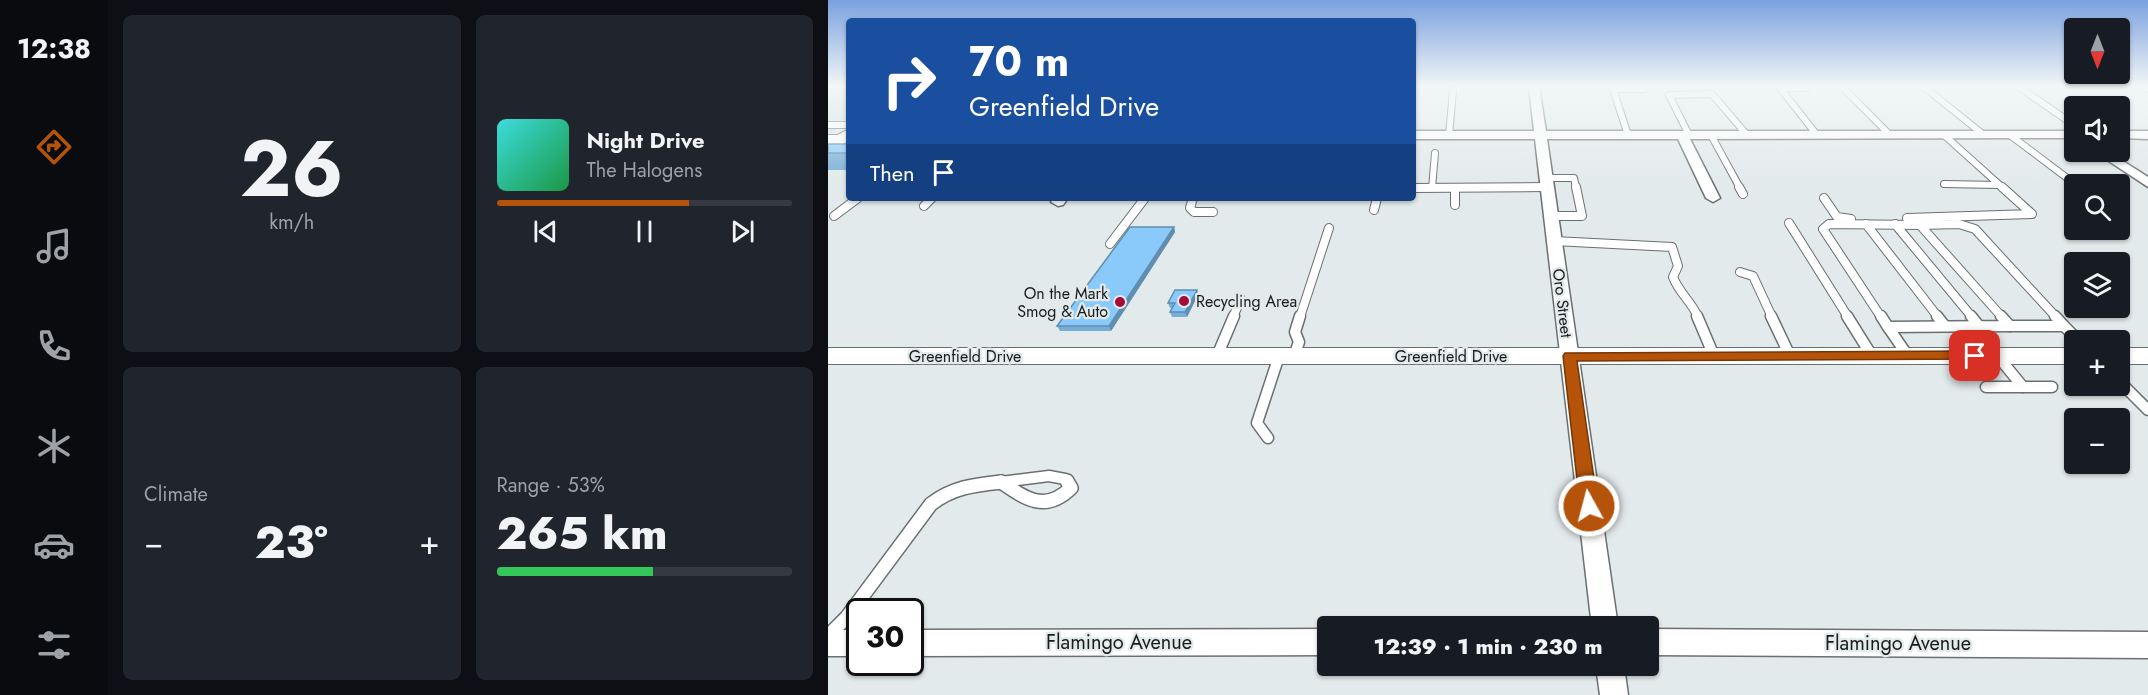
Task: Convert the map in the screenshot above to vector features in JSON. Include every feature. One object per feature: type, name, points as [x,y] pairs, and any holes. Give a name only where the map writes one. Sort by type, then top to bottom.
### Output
[{"type":"main road","name":"Greenfield Drive","points":[[828,356],[2064,356]]},
{"type":"main road","points":[[2130,356],[2148,356]]},
{"type":"street","name":"Oro Street","points":[[1538,119],[1604,616]]},
{"type":"street","points":[[1416,135],[2064,135]]},
{"type":"street","points":[[1685,135],[1713,198]]},
{"type":"street","points":[[2130,135],[2146,136]]},
{"type":"street","points":[[2116,162],[2148,183]]},
{"type":"street","name":"Flamingo Avenue","points":[[924,643],[1317,642]]},
{"type":"street","name":"Flamingo Avenue","points":[[1659,642],[2148,645]]},
{"type":"street","points":[[828,643],[846,643]]},
{"type":"street","points":[[1611,676],[1614,695]]},
{"type":"lane","points":[[1449,135],[1450,119]]},
{"type":"lane","points":[[1623,119],[1628,135]]},
{"type":"lane","points":[[1679,119],[1685,135]]},
{"type":"lane","points":[[1734,119],[1748,135]]},
{"type":"lane","points":[[1805,119],[1818,135]]},
{"type":"lane","points":[[1874,119],[1890,135]]},
{"type":"lane","points":[[1965,119],[1984,135]]},
{"type":"lane","points":[[828,125],[838,140]]},
{"type":"lane","points":[[1711,135],[1743,194]]},
{"type":"lane","points":[[1824,198],[1840,219],[1971,218],[2032,214],[1944,135]]},
{"type":"lane","points":[[2010,135],[2064,176]]},
{"type":"lane","points":[[1432,188],[1435,153]]},
{"type":"lane","points":[[1416,188],[1547,183],[1574,178],[1582,216],[1551,216]]},
{"type":"lane","points":[[1944,184],[1999,185]]},
{"type":"lane","points":[[1455,188],[1455,205]]},
{"type":"lane","points":[[834,216],[854,201]]},
{"type":"lane","points":[[924,206],[929,201]]},
{"type":"lane","points":[[1110,244],[1143,201]]},
{"type":"lane","points":[[1192,201],[1190,208],[1194,212],[1213,212]]},
{"type":"lane","points":[[1374,210],[1376,201]]},
{"type":"lane","points":[[1789,223],[1872,356]]},
{"type":"lane","points":[[1908,356],[1823,229],[1829,224],[1959,224],[1975,229],[2068,330]]},
{"type":"lane","points":[[1866,224],[1944,326]]},
{"type":"lane","points":[[1895,225],[2023,387]]},
{"type":"lane","points":[[1920,225],[2010,326]]},
{"type":"lane","points":[[1268,438],[1257,423],[1287,356],[1299,342],[1295,332],[1329,228]]},
{"type":"lane","points":[[1554,241],[1670,245],[1678,266],[1673,277],[1678,290],[1694,308],[1714,356]]},
{"type":"lane","points":[[1740,272],[1753,276],[1790,356]]},
{"type":"lane","points":[[1217,356],[1241,299]]},
{"type":"lane","points":[[1888,327],[2064,326]]},
{"type":"lane","points":[[1986,387],[2052,387]]},
{"type":"lane","points":[[2130,392],[2148,410]]},
{"type":"lane","points":[[828,636],[847,617],[931,504],[945,493],[964,486],[1049,476],[1065,479],[1071,488],[1063,498],[1044,503],[1023,497],[1000,482]]},
{"type":"shaded area","points":[[828,119],[846,119],[846,124],[828,135]]},
{"type":"building","points":[[828,144],[846,144],[846,153],[828,153]]},
{"type":"building","points":[[1130,227],[1174,227],[1109,326],[1057,326]]},
{"type":"building","name":"Recycling Area","points":[[1175,290],[1197,290],[1185,312],[1170,312],[1175,303],[1168,303]]},
{"type":"place","name":"Recycling Area","points":[[1184,301]]},
{"type":"place","name":"On the Mark Smog & Auto","points":[[1120,302]]},
{"type":"route","points":[[1589,506],[1569,356],[1975,356]]}]
